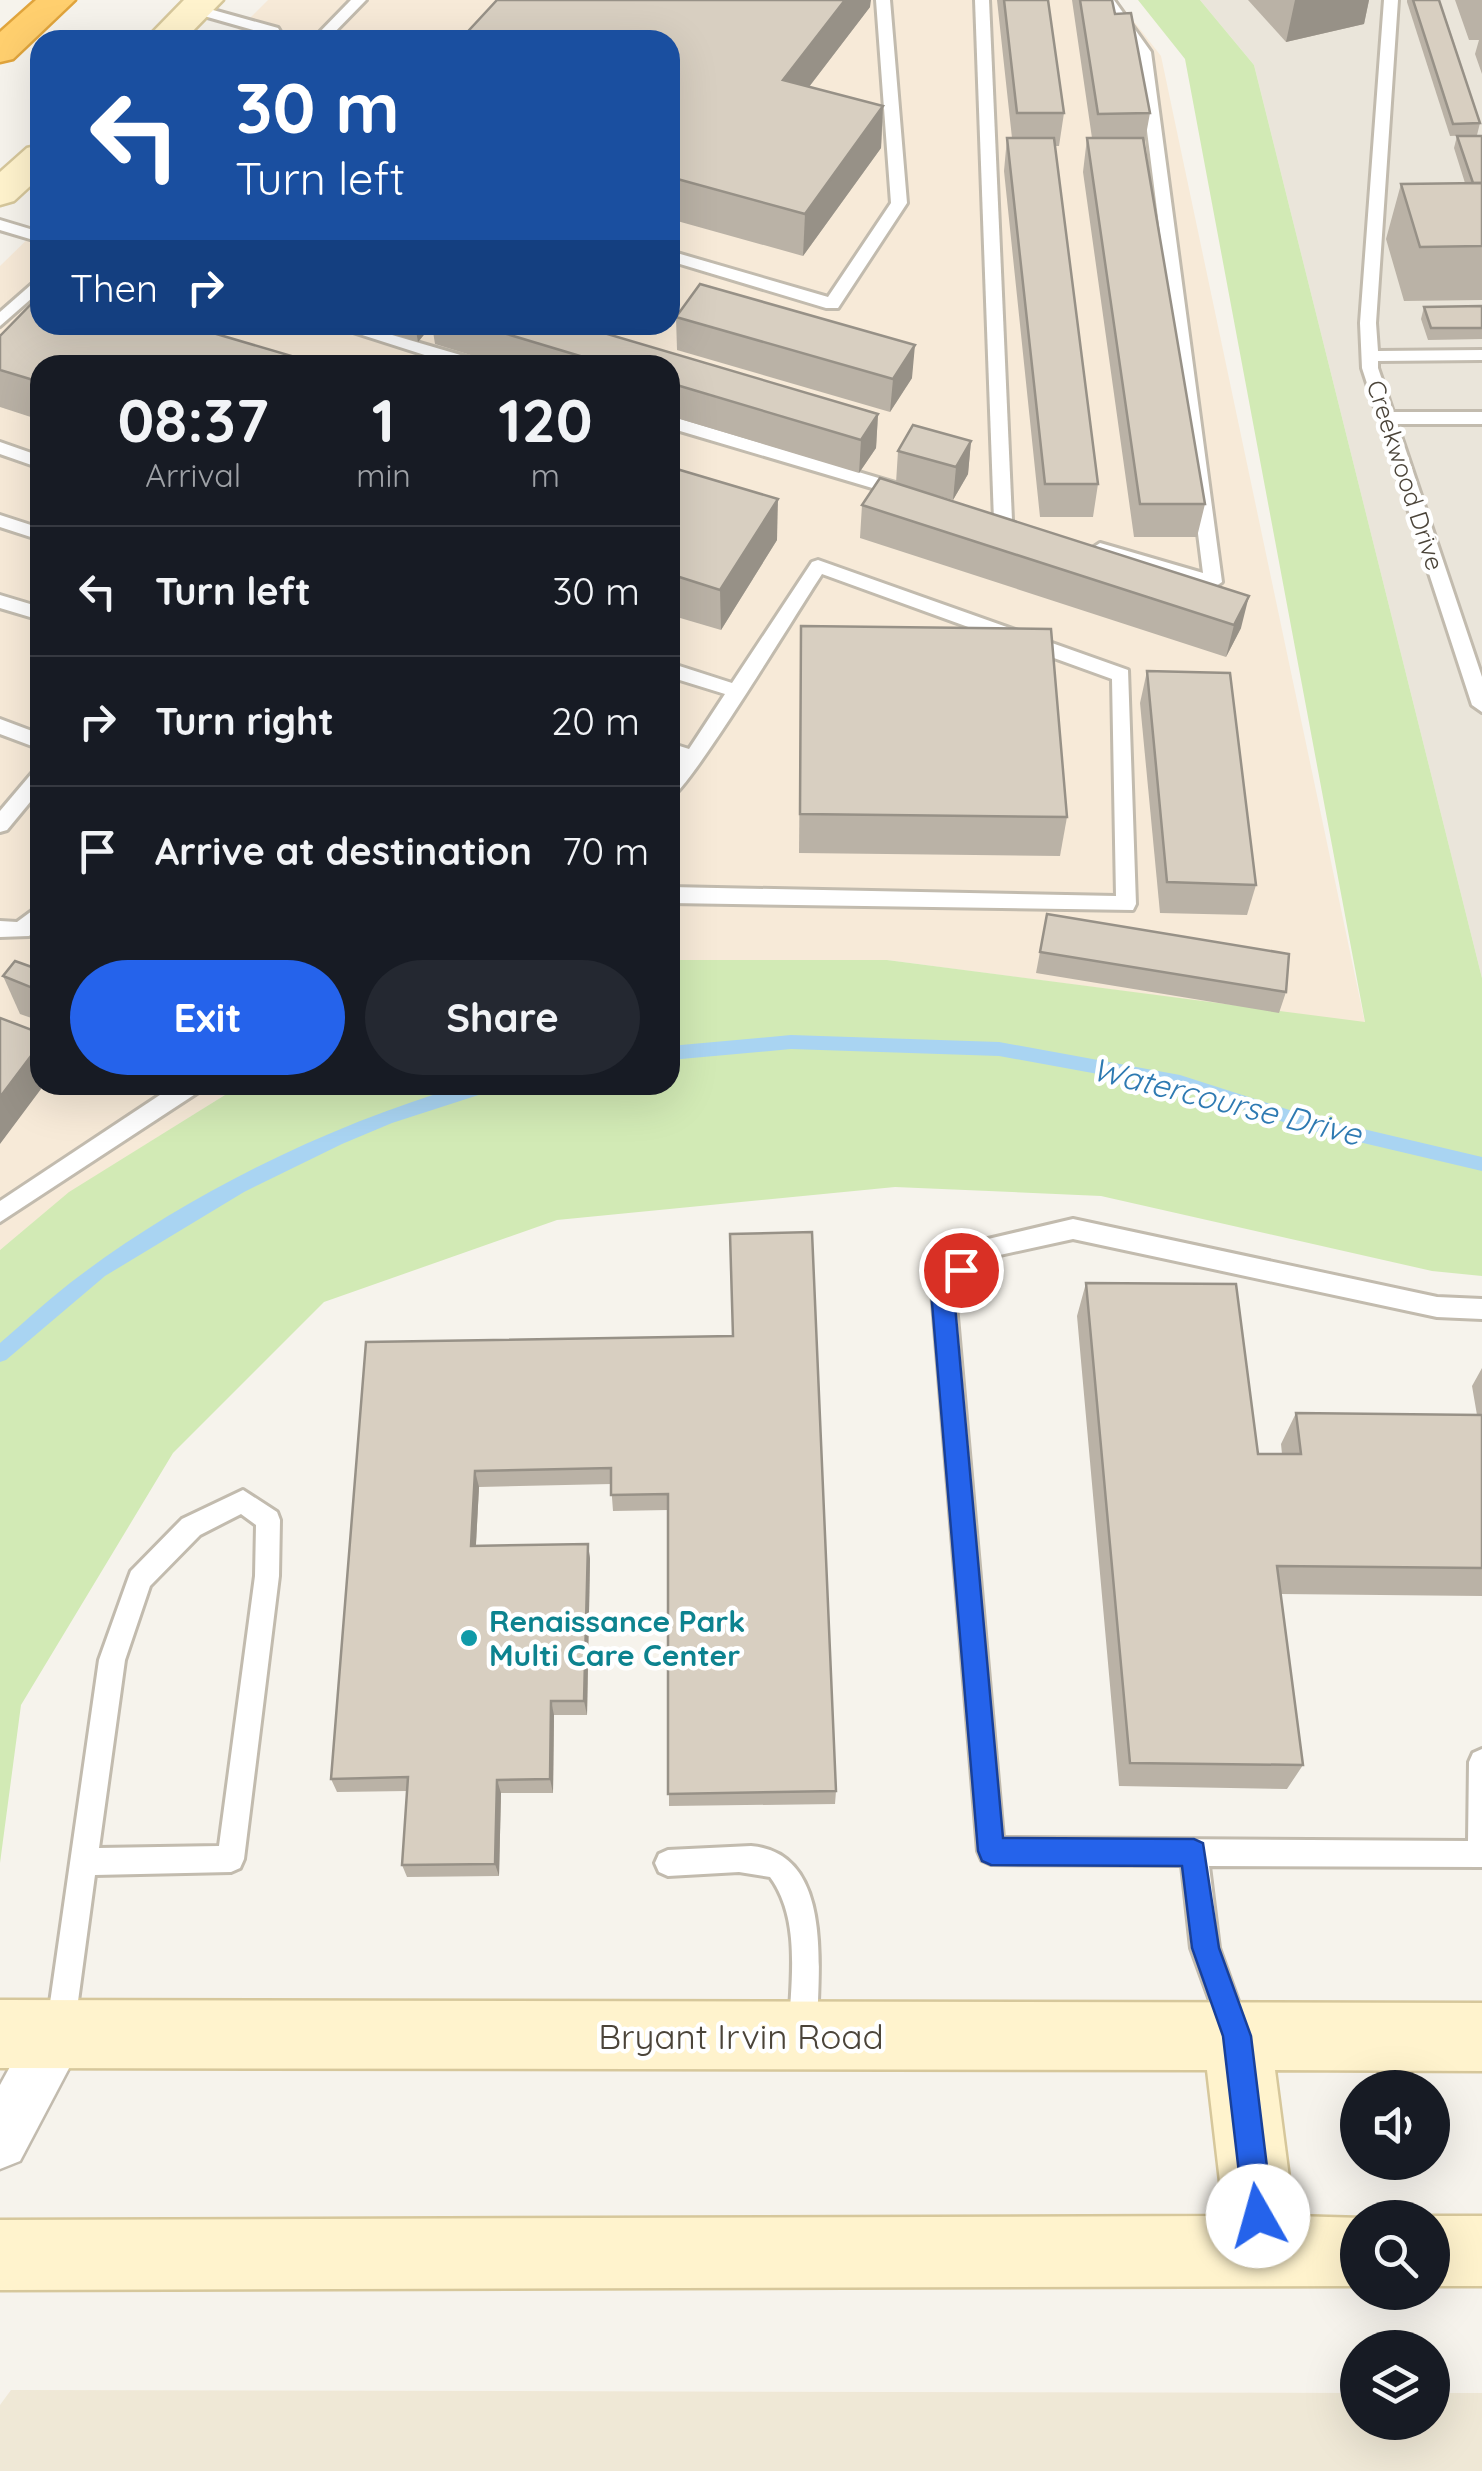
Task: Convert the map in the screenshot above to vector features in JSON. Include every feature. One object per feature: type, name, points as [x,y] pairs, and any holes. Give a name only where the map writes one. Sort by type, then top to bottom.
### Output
[{"type":"highway","points":[[0,52],[57,0]]},
{"type":"main road","points":[[174,30],[200,5]]},
{"type":"main road","points":[[0,193],[30,165]]},
{"type":"main road","name":"Bryant Irvin Road","points":[[30,2034],[1482,2037]]},
{"type":"main road","points":[[1237,2036],[1263,2252]]},
{"type":"main road","points":[[0,2255],[1340,2252]]},
{"type":"main road","points":[[1450,2252],[1482,2252]]},
{"type":"street","points":[[0,2141],[30,2034]]},
{"type":"lane","points":[[329,30],[359,0]]},
{"type":"lane","points":[[680,259],[832,304],[899,203],[883,0]]},
{"type":"lane","points":[[982,0],[993,517],[1022,526]]},
{"type":"lane","points":[[1079,543],[1213,582],[1144,52],[1106,0]]},
{"type":"lane","name":"Creekwood Drive","points":[[1391,0],[1368,323],[1370,356],[1482,705]]},
{"type":"lane","points":[[200,5],[270,30]]},
{"type":"lane","points":[[0,225],[30,234]]},
{"type":"lane","points":[[2,316],[30,291]]},
{"type":"lane","points":[[373,335],[441,355]]},
{"type":"lane","points":[[1370,356],[1482,355]]},
{"type":"lane","points":[[1387,418],[1482,418]]},
{"type":"lane","points":[[680,425],[928,498]]},
{"type":"lane","points":[[0,448],[30,458]]},
{"type":"lane","points":[[0,521],[30,531]]},
{"type":"lane","points":[[680,777],[818,566],[1121,675],[1126,904],[680,894]]},
{"type":"lane","points":[[0,601],[30,611]]},
{"type":"lane","points":[[680,673],[736,691]]},
{"type":"lane","points":[[0,726],[30,738]]},
{"type":"lane","points":[[680,753],[693,758]]},
{"type":"lane","points":[[0,825],[30,789]]},
{"type":"lane","points":[[0,929],[22,930],[30,922]]},
{"type":"lane","points":[[0,1213],[177,1095]]},
{"type":"lane","points":[[1482,1309],[1437,1307],[1072,1229],[979,1250],[942,1291],[991,1851],[1481,1854],[1482,1762]]},
{"type":"lane","points":[[30,2034],[82,1862],[112,1660],[140,1578],[191,1527],[243,1501],[268,1520],[267,1576],[231,1859],[82,1862]]},
{"type":"lane","points":[[1194,1852],[1205,1948],[1237,2036]]},
{"type":"lane","points":[[668,1863],[761,1860],[776,1864],[794,1887],[802,1901],[804,2038]]},
{"type":"shaded area","points":[[268,0],[1117,0],[1161,56],[1365,1023],[887,960],[680,960],[680,355],[30,355],[30,1095],[225,1095],[70,1192],[0,1250],[0,266],[30,237],[30,335],[680,335],[680,30],[238,30]]},
{"type":"shaded area","points":[[1200,0],[1482,0],[1482,978],[1254,65]]},
{"type":"shaded area","points":[[11,2390],[1340,2393],[1340,2440],[1450,2440],[1450,2393],[1482,2393],[1482,2471],[0,2471],[0,2405]]},
{"type":"green space","points":[[1138,0],[1200,0],[1254,65],[1482,978],[1482,1276],[1432,1271],[1101,1196],[895,1187],[557,1220],[324,1302],[173,1453],[21,1705],[0,1863],[0,1250],[69,1192],[225,1095],[680,1095],[680,960],[887,960],[1365,1022],[1185,59]]},
{"type":"building","points":[[497,0],[845,0],[783,80],[883,106],[805,214],[680,180],[680,30],[469,30]]},
{"type":"building","points":[[1004,0],[1048,0],[1064,113],[1017,113]]},
{"type":"building","points":[[1080,0],[1112,0],[1115,14],[1131,13],[1150,113],[1098,114]]},
{"type":"building","points":[[1413,0],[1439,0],[1480,123],[1453,124]]},
{"type":"building","points":[[1457,136],[1482,136],[1482,183],[1473,183]]},
{"type":"building","points":[[1007,138],[1054,138],[1098,484],[1045,484]]},
{"type":"building","points":[[1087,138],[1143,138],[1205,504],[1140,504]]},
{"type":"building","points":[[1482,183],[1482,246],[1420,247],[1401,184]]},
{"type":"building","points":[[700,284],[915,345],[893,379],[680,318],[680,312]]},
{"type":"building","points":[[30,305],[30,335],[220,335],[288,355],[30,355],[30,379],[0,370],[0,336]]},
{"type":"building","points":[[1482,306],[1482,328],[1431,328],[1424,307]]},
{"type":"building","points":[[510,335],[611,335],[678,355],[577,355]]},
{"type":"building","points":[[680,355],[878,414],[861,440],[680,386]]},
{"type":"building","points":[[913,425],[971,441],[956,467],[898,451]]},
{"type":"building","points":[[680,470],[778,499],[720,590],[680,577]]},
{"type":"building","points":[[880,478],[1249,596],[1234,625],[862,505]]},
{"type":"building","points":[[801,626],[1051,629],[1067,817],[800,814]]},
{"type":"building","points":[[1147,671],[1230,673],[1256,885],[1167,882]]},
{"type":"building","points":[[1047,914],[1289,954],[1286,992],[1040,952]]},
{"type":"building","points":[[15,961],[30,966],[30,987],[3,976]]},
{"type":"building","points":[[0,1018],[30,1029],[30,1057],[0,1097]]},
{"type":"building","name":"Renaissance Park Multi Care Center","points":[[812,1232],[836,1791],[668,1794],[668,1494],[611,1495],[611,1468],[475,1471],[471,1546],[588,1544],[584,1701],[551,1701],[550,1779],[497,1780],[495,1864],[402,1865],[408,1777],[331,1779],[366,1342],[733,1336],[730,1234]]},
{"type":"building","points":[[1086,1283],[1236,1284],[1258,1454],[1301,1454],[1296,1413],[1482,1415],[1482,1568],[1277,1566],[1303,1765],[1130,1763]]},
{"type":"waterway","name":"Watercourse Drive","points":[[680,1052],[791,1042],[999,1049],[1180,1082],[1308,1123],[1482,1164]]},
{"type":"waterway","name":"Watercourse Drive","points":[[0,1354],[99,1271],[238,1187],[336,1139],[454,1095]]},
{"type":"place","name":"Renaissance Park Multi Care Center","points":[[469,1638]]},
{"type":"route","points":[[961,1270],[942,1291],[991,1851],[1194,1852],[1205,1948],[1237,2036],[1258,2216]]}]
